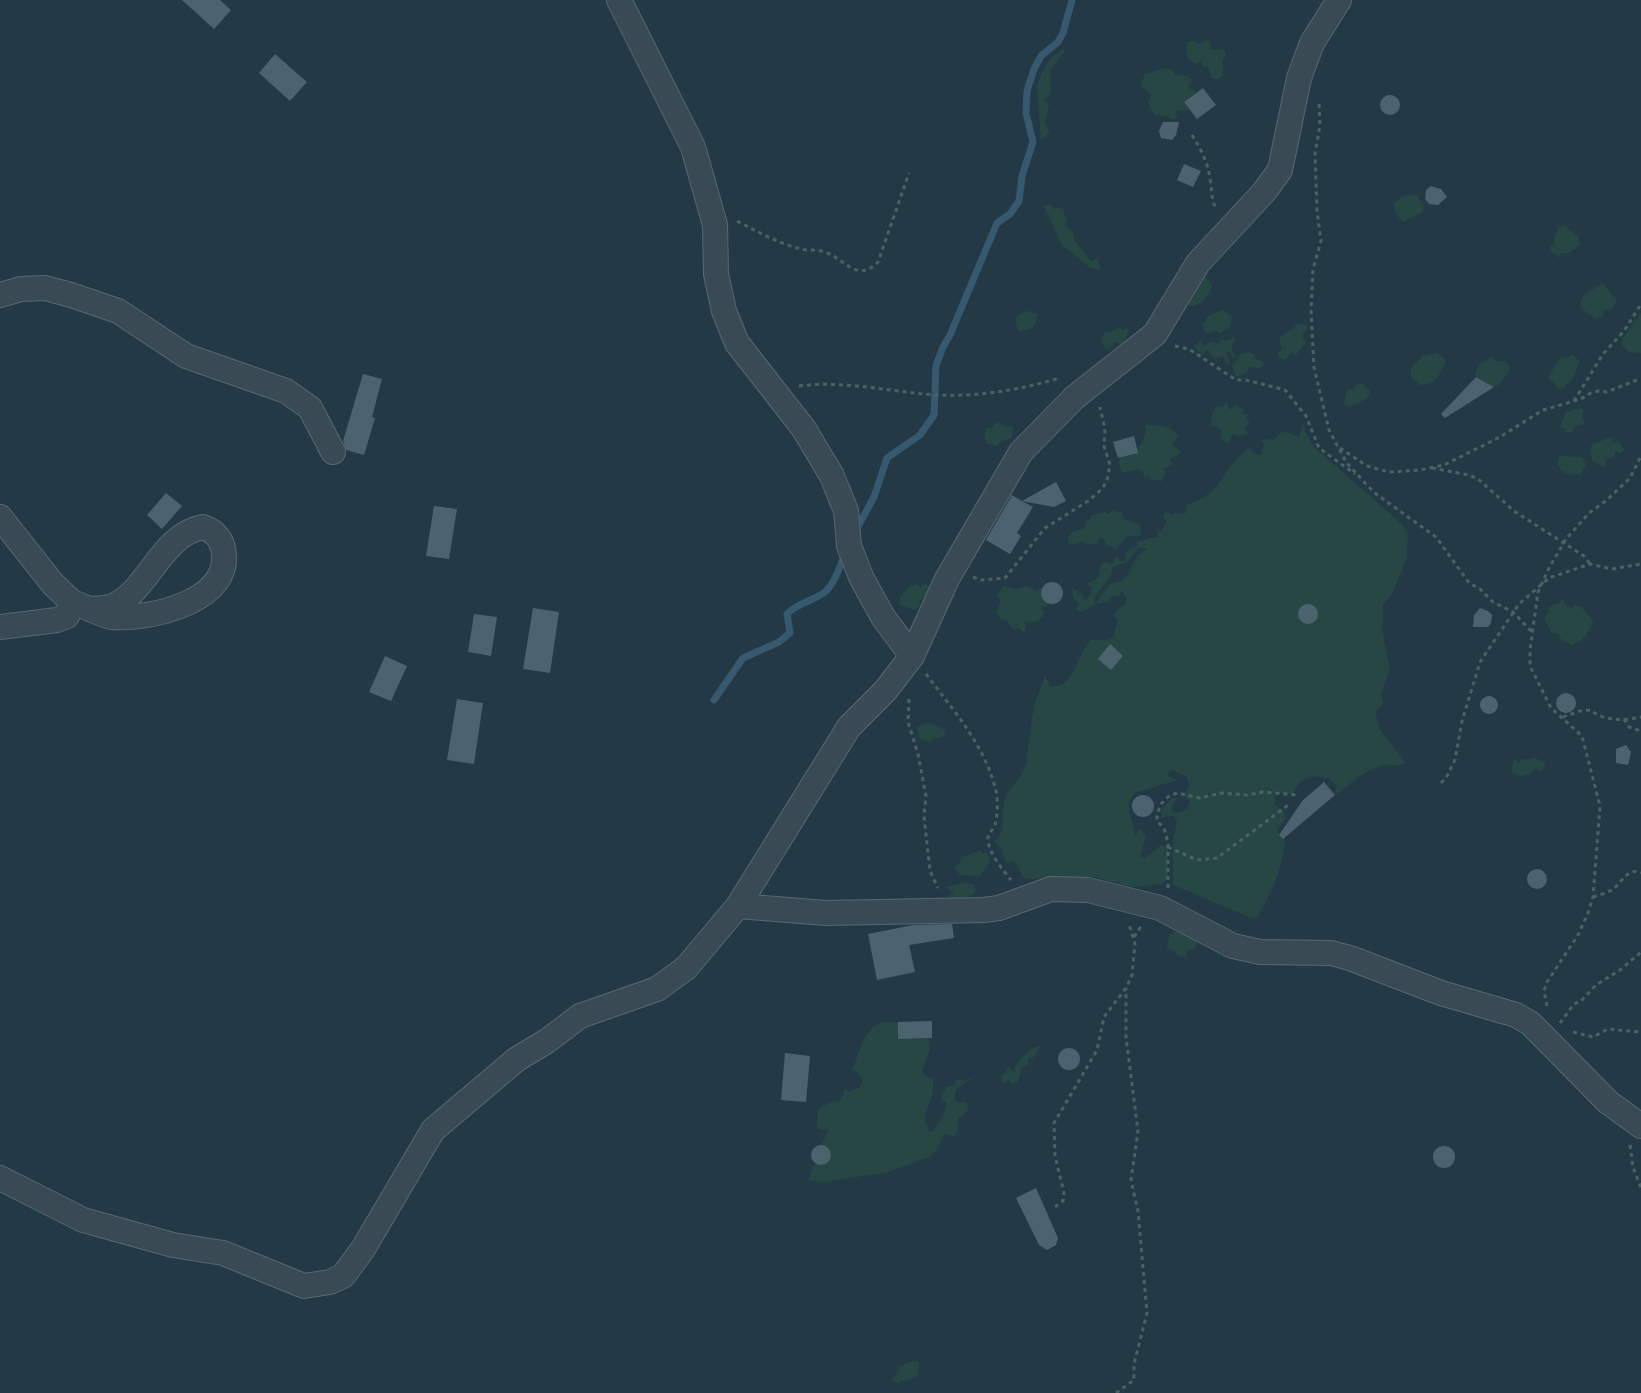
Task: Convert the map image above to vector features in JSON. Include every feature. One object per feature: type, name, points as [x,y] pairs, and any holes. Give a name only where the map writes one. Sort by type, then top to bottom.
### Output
[{"type":"street","points":[[620,0],[693,148],[715,224],[716,274],[724,311],[737,343],[804,429],[832,476],[846,511],[849,546],[862,579],[883,617],[912,656]]},
{"type":"street","points":[[0,1178],[83,1220],[172,1245],[223,1253],[304,1286],[330,1282],[343,1276],[363,1249],[433,1130],[517,1059],[547,1041],[580,1016],[657,989],[686,968],[738,906],[849,726],[885,691],[912,656],[947,579],[1021,452],[1097,377],[1155,334],[1198,263],[1264,192],[1280,170],[1299,78],[1312,43],[1339,0]]},
{"type":"street","points":[[0,295],[21,289],[45,288],[72,294],[118,311],[186,356],[286,392],[310,408],[333,452]]},
{"type":"street","points":[[0,517],[54,584],[81,606],[110,617],[140,617],[173,608],[204,595],[224,567],[225,558],[221,540],[212,530],[203,527],[193,529],[176,540],[127,596],[108,608],[81,606],[66,616],[0,627]]},
{"type":"street","points":[[738,906],[826,913],[957,910],[999,908],[1051,889],[1088,890],[1116,896],[1160,908],[1233,946],[1260,952],[1330,953],[1350,958],[1441,993],[1516,1015],[1530,1023],[1552,1028],[1608,1102],[1634,1121]]},
{"type":"path","points":[[1318,101],[1320,125],[1315,153],[1317,211],[1321,241],[1313,270],[1311,311],[1314,367],[1330,430],[1346,462],[1360,478],[1376,494],[1436,537],[1469,583],[1480,589],[1492,602],[1513,612],[1532,632]]},
{"type":"path","points":[[1192,135],[1203,152],[1210,179],[1212,200],[1225,226],[1230,229]]},
{"type":"path","points":[[736,220],[776,241],[804,250],[824,251],[846,266],[857,270],[871,269],[878,262],[909,173]]},
{"type":"path","points":[[1574,401],[1604,354],[1624,331],[1641,304]]},
{"type":"path","points":[[1134,351],[1166,345],[1190,349],[1236,380],[1246,380],[1286,390],[1306,416],[1319,448],[1360,478]]},
{"type":"path","points":[[763,376],[794,387],[821,383],[934,394],[971,395],[1004,392],[1067,376]]},
{"type":"path","points":[[947,579],[965,576],[981,580],[1005,578],[1045,528],[1088,501],[1102,489],[1110,474],[1110,465],[1104,446],[1104,423],[1096,394],[1097,377]]},
{"type":"path","points":[[1338,446],[1356,460],[1389,472],[1399,473],[1444,465],[1500,437],[1543,410],[1574,401],[1598,390],[1607,392],[1641,380]]},
{"type":"path","points":[[1552,1028],[1551,1015],[1544,998],[1547,982],[1578,935],[1593,896],[1599,798],[1582,736],[1551,708],[1530,666],[1532,632],[1538,592],[1563,544],[1589,514],[1630,478],[1641,456]]},
{"type":"path","points":[[1430,468],[1470,475],[1478,479],[1514,511],[1584,556],[1590,564]]},
{"type":"path","points":[[1441,783],[1455,760],[1462,721],[1480,662],[1513,612],[1543,582],[1590,564],[1612,569],[1641,564]]},
{"type":"path","points":[[912,656],[971,732],[987,762],[996,790],[994,827],[989,832],[988,840],[1003,870],[1014,883]]},
{"type":"path","points":[[910,694],[908,722],[918,754],[926,796],[924,816],[930,871],[942,894],[957,910]]},
{"type":"path","points":[[1563,717],[1585,710],[1590,710],[1597,716],[1606,718],[1641,717]]},
{"type":"path","points":[[1624,718],[1629,726],[1641,732]]},
{"type":"path","points":[[1134,937],[1160,908],[1167,890],[1168,847],[1164,828],[1157,821],[1157,814],[1161,804],[1177,793],[1200,798],[1221,793],[1247,795],[1263,792],[1296,795]]},
{"type":"path","points":[[1168,847],[1197,860],[1217,858],[1291,804]]},
{"type":"path","points":[[1593,896],[1611,891],[1630,873],[1637,871],[1641,873]]},
{"type":"path","points":[[1055,1207],[1063,1201],[1064,1193],[1055,1156],[1054,1123],[1097,1050],[1104,1017],[1126,988],[1136,960],[1134,937],[1116,896]]},
{"type":"path","points":[[1552,1028],[1574,1004],[1581,1001],[1596,985],[1620,970],[1641,952]]},
{"type":"path","points":[[1116,1393],[1134,1380],[1134,1364],[1147,1313],[1138,1211],[1131,1180],[1138,1131],[1126,1037],[1126,988]]},
{"type":"path","points":[[1568,1030],[1593,1037],[1608,1029],[1641,1032]]},
{"type":"path","points":[[1634,1121],[1632,1167],[1641,1188]]},
{"type":"green space","points":[[1208,40],[1212,50],[1224,49],[1226,56],[1222,61],[1223,75],[1219,79],[1212,79],[1208,67],[1203,67],[1202,60],[1195,64],[1186,56],[1187,42],[1194,41],[1198,44]]},
{"type":"green space","points":[[1064,48],[1064,53],[1050,70],[1051,93],[1045,100],[1049,104],[1045,124],[1050,132],[1041,140],[1037,86],[1044,68],[1052,57]]},
{"type":"green space","points":[[1166,68],[1172,70],[1175,75],[1188,76],[1192,80],[1188,88],[1197,92],[1184,102],[1189,110],[1175,111],[1178,118],[1173,120],[1168,117],[1155,115],[1148,103],[1151,94],[1140,86],[1145,74]]},
{"type":"green space","points":[[1404,196],[1417,196],[1424,206],[1423,212],[1402,222],[1394,210],[1394,203]]},
{"type":"green space","points":[[1050,204],[1054,209],[1060,207],[1064,210],[1067,220],[1065,226],[1072,230],[1075,241],[1091,261],[1097,258],[1101,270],[1089,267],[1062,245],[1044,206]]},
{"type":"green space","points":[[1565,226],[1578,236],[1580,243],[1572,251],[1561,253],[1560,258],[1552,252],[1549,246],[1554,244],[1555,235],[1559,227]]},
{"type":"green space","points":[[1206,277],[1212,286],[1205,299],[1194,305],[1184,302],[1201,278]]},
{"type":"green space","points":[[1603,283],[1616,298],[1616,304],[1612,309],[1603,310],[1603,317],[1595,318],[1582,309],[1580,304],[1584,295]]},
{"type":"green space","points":[[1222,310],[1232,316],[1230,327],[1221,333],[1216,331],[1208,334],[1204,331],[1202,324],[1206,322],[1206,318]]},
{"type":"green space","points":[[1025,311],[1037,314],[1036,323],[1032,328],[1018,332],[1015,318]]},
{"type":"green space","points":[[1641,313],[1641,353],[1629,352],[1621,345],[1624,336]]},
{"type":"green space","points":[[1297,324],[1305,324],[1308,327],[1302,336],[1306,342],[1296,355],[1291,353],[1286,360],[1279,358],[1278,353],[1282,349],[1279,340]]},
{"type":"green space","points":[[1120,327],[1122,330],[1127,328],[1129,332],[1121,344],[1115,342],[1108,350],[1105,349],[1101,340],[1105,331],[1111,332]]},
{"type":"green space","points":[[1233,337],[1235,339],[1231,347],[1236,358],[1233,358],[1228,351],[1225,353],[1229,357],[1229,365],[1224,361],[1225,356],[1215,358],[1209,354],[1209,350],[1206,350],[1204,354],[1198,352],[1195,346],[1200,341],[1204,346],[1211,341],[1219,344],[1221,340],[1229,340]]},
{"type":"green space","points":[[1249,352],[1254,354],[1256,359],[1263,362],[1264,366],[1250,367],[1246,373],[1236,377],[1232,366],[1241,354]]},
{"type":"green space","points":[[1437,353],[1446,361],[1442,370],[1434,381],[1420,385],[1411,377],[1411,368],[1423,356]]},
{"type":"green space","points":[[1572,355],[1580,361],[1571,382],[1559,389],[1548,377],[1561,357],[1567,358]]},
{"type":"green space","points":[[1492,357],[1495,361],[1503,361],[1508,364],[1510,371],[1497,386],[1490,387],[1487,382],[1476,377],[1475,372],[1481,363]]},
{"type":"green space","points":[[1357,384],[1363,384],[1371,392],[1364,400],[1348,407],[1344,403],[1348,388],[1353,390]]},
{"type":"green space","points":[[1225,403],[1228,404],[1229,409],[1233,409],[1234,405],[1241,407],[1244,410],[1242,414],[1248,414],[1246,420],[1250,421],[1245,429],[1248,433],[1240,436],[1232,434],[1228,444],[1220,438],[1222,430],[1211,425],[1212,415],[1217,406],[1223,407]]},
{"type":"green space","points":[[1580,408],[1584,410],[1582,417],[1585,424],[1578,425],[1572,432],[1565,432],[1565,429],[1560,427],[1566,412]]},
{"type":"green space","points":[[1304,421],[1305,432],[1314,447],[1404,526],[1408,535],[1406,560],[1391,596],[1383,604],[1382,630],[1390,669],[1381,694],[1383,704],[1375,711],[1380,730],[1406,763],[1376,767],[1335,795],[1337,786],[1328,777],[1325,779],[1315,776],[1301,782],[1292,794],[1274,793],[1276,801],[1273,804],[1283,809],[1285,819],[1277,830],[1279,835],[1285,839],[1284,850],[1276,880],[1257,917],[1252,918],[1173,885],[1173,839],[1177,821],[1174,816],[1162,817],[1161,810],[1171,799],[1178,797],[1171,807],[1172,812],[1177,813],[1187,810],[1190,801],[1183,796],[1189,787],[1187,777],[1173,770],[1168,773],[1168,776],[1177,780],[1134,793],[1128,804],[1135,835],[1140,829],[1146,836],[1140,857],[1144,859],[1161,845],[1168,847],[1168,878],[1162,884],[1132,887],[1095,877],[1026,879],[1014,860],[1008,863],[1004,859],[1002,849],[994,841],[1001,834],[1006,796],[1024,770],[1034,706],[1045,676],[1050,686],[1058,686],[1065,682],[1075,669],[1091,640],[1107,640],[1113,637],[1118,620],[1114,615],[1118,609],[1126,604],[1127,598],[1121,590],[1120,595],[1113,596],[1107,602],[1095,604],[1081,612],[1076,610],[1079,604],[1074,599],[1071,587],[1076,591],[1079,588],[1078,593],[1083,595],[1084,600],[1088,598],[1092,589],[1087,584],[1099,577],[1100,567],[1104,562],[1112,564],[1117,556],[1121,561],[1125,561],[1126,557],[1124,556],[1131,548],[1138,546],[1138,542],[1156,538],[1158,535],[1156,531],[1161,532],[1167,522],[1163,517],[1166,512],[1172,515],[1175,513],[1185,514],[1187,505],[1211,492],[1231,465],[1244,452],[1250,448],[1254,453],[1261,455],[1264,444],[1261,440],[1274,439],[1283,431],[1299,437]],"holes":[[[1140,547],[1147,549],[1136,557],[1128,575],[1121,581],[1111,583],[1095,604],[1094,598],[1111,575],[1112,567],[1127,562]]]},
{"type":"green space","points":[[997,422],[1006,427],[1013,426],[1012,436],[1006,441],[1004,439],[996,446],[986,443],[984,436],[986,429],[993,427]]},
{"type":"green space","points":[[1146,425],[1167,427],[1178,435],[1172,445],[1181,451],[1178,456],[1170,459],[1172,464],[1169,467],[1163,468],[1166,472],[1161,482],[1158,479],[1153,481],[1148,475],[1145,477],[1142,471],[1136,469],[1126,473],[1122,471],[1118,462],[1120,458],[1136,452],[1146,434]]},
{"type":"green space","points":[[1612,438],[1613,444],[1618,441],[1624,449],[1621,453],[1615,451],[1614,456],[1606,460],[1606,464],[1603,467],[1592,460],[1590,449],[1592,445]]},
{"type":"green space","points":[[1559,457],[1581,457],[1587,464],[1580,475],[1566,474],[1557,465]]},
{"type":"green space","points":[[1114,510],[1118,513],[1121,511],[1124,519],[1140,525],[1141,533],[1139,536],[1127,536],[1116,549],[1107,545],[1105,540],[1100,538],[1097,545],[1092,543],[1089,545],[1080,541],[1074,545],[1069,543],[1068,537],[1071,533],[1085,528],[1086,521],[1092,518],[1090,516],[1105,512],[1108,514]]},
{"type":"green space","points":[[916,584],[921,587],[925,584],[932,587],[927,598],[920,600],[918,608],[914,610],[899,604],[904,592]]},
{"type":"green space","points":[[1004,586],[1015,589],[1027,586],[1035,590],[1042,588],[1041,595],[1048,603],[1047,607],[1042,606],[1041,608],[1044,612],[1043,617],[1034,622],[1024,621],[1026,626],[1024,633],[1019,628],[1012,629],[1007,621],[1001,619],[996,612],[1001,601],[997,595]]},
{"type":"green space","points":[[1563,600],[1568,607],[1572,608],[1575,605],[1581,607],[1594,621],[1583,638],[1571,645],[1561,639],[1557,633],[1552,633],[1544,619],[1546,614],[1548,614],[1549,606],[1558,604]]},
{"type":"green space","points":[[927,722],[945,730],[944,736],[933,739],[930,743],[920,739],[917,727]]},
{"type":"green space","points":[[1534,757],[1544,763],[1545,767],[1541,771],[1534,769],[1529,775],[1525,774],[1522,777],[1511,772],[1514,760],[1520,763],[1522,758],[1526,760]]},
{"type":"green space","points":[[981,850],[983,854],[987,852],[990,861],[980,876],[960,875],[954,866],[959,864],[962,857]]},
{"type":"green space","points":[[964,883],[973,884],[976,889],[974,894],[961,899],[948,897],[954,893],[946,887]]},
{"type":"green space","points":[[1174,931],[1180,934],[1184,931],[1197,938],[1195,949],[1188,950],[1185,957],[1180,957],[1171,949],[1167,949],[1170,934],[1173,935]]},
{"type":"green space","points":[[881,1022],[898,1022],[898,1039],[930,1039],[929,1051],[922,1072],[933,1079],[933,1093],[925,1116],[925,1124],[929,1126],[928,1131],[933,1132],[944,1114],[947,1103],[942,1100],[941,1094],[945,1091],[946,1087],[954,1085],[957,1079],[964,1081],[975,1076],[957,1088],[954,1097],[957,1102],[966,1102],[969,1110],[958,1119],[958,1132],[954,1137],[945,1133],[937,1150],[929,1157],[888,1172],[825,1182],[808,1180],[815,1163],[824,1164],[830,1157],[830,1151],[822,1145],[828,1129],[821,1130],[817,1126],[817,1110],[833,1101],[840,1102],[845,1089],[850,1092],[860,1087],[863,1081],[857,1071],[852,1071],[866,1037]]},
{"type":"green space","points":[[1041,1046],[1032,1059],[1028,1057],[1029,1062],[1026,1067],[1022,1066],[1018,1082],[1010,1084],[1009,1080],[1003,1083],[1001,1077],[1006,1073],[1008,1066],[1014,1072],[1017,1063],[1024,1055],[1032,1049]]},
{"type":"green space","points":[[913,1361],[919,1362],[918,1375],[905,1382],[901,1379],[899,1384],[892,1380],[901,1366]]},
{"type":"building","points":[[182,0],[220,0],[231,10],[214,29]]},
{"type":"building","points":[[275,54],[307,82],[290,101],[259,73]]},
{"type":"building","points":[[1203,88],[1216,105],[1197,119],[1184,102]]},
{"type":"building","points":[[1386,95],[1394,95],[1400,101],[1400,109],[1394,115],[1386,115],[1380,109],[1380,101]]},
{"type":"building","points":[[1163,122],[1179,122],[1176,135],[1172,140],[1161,138],[1159,131]]},
{"type":"building","points":[[1184,164],[1201,171],[1193,187],[1177,180]]},
{"type":"building","points":[[1431,186],[1441,189],[1447,197],[1438,205],[1429,204],[1425,199],[1426,190]]},
{"type":"building","points":[[363,374],[382,379],[372,417],[375,418],[364,455],[346,450],[343,441]]},
{"type":"building","points":[[1476,377],[1494,387],[1445,418],[1441,414]]},
{"type":"building","points":[[1134,436],[1138,453],[1118,458],[1113,442]]},
{"type":"building","points":[[1056,482],[1066,501],[1054,507],[1022,501]]},
{"type":"building","points":[[166,493],[182,506],[162,529],[147,515]]},
{"type":"building","points":[[1012,495],[1033,507],[1017,533],[1021,536],[1010,554],[986,540]]},
{"type":"building","points":[[434,506],[457,509],[449,559],[426,556]]},
{"type":"building","points":[[1052,582],[1060,585],[1063,593],[1060,601],[1052,604],[1044,601],[1041,593],[1044,585]]},
{"type":"building","points":[[1308,604],[1315,607],[1318,614],[1315,621],[1308,624],[1301,621],[1298,614],[1301,607]]},
{"type":"building","points":[[533,608],[559,612],[550,673],[523,669]]},
{"type":"building","points":[[1480,608],[1492,615],[1491,623],[1488,627],[1473,627],[1474,615]]},
{"type":"building","points":[[474,614],[497,617],[491,656],[468,652]]},
{"type":"building","points":[[1110,644],[1123,656],[1111,670],[1098,659]]},
{"type":"building","points":[[385,656],[407,666],[391,701],[369,692]]},
{"type":"building","points":[[1566,693],[1573,696],[1576,703],[1573,710],[1566,713],[1559,710],[1556,703],[1559,696]]},
{"type":"building","points":[[1489,696],[1495,699],[1498,705],[1495,711],[1489,714],[1483,711],[1480,705],[1483,699]]},
{"type":"building","points":[[457,699],[483,703],[474,764],[447,760]]},
{"type":"building","points":[[1626,745],[1631,752],[1628,765],[1616,763],[1616,749]]},
{"type":"building","points":[[1324,782],[1335,795],[1283,839],[1279,835],[1303,800]]},
{"type":"building","points":[[1143,795],[1151,798],[1154,806],[1151,814],[1143,817],[1135,814],[1132,806],[1135,798]]},
{"type":"building","points":[[1537,869],[1544,872],[1547,879],[1544,886],[1537,889],[1530,886],[1527,879],[1530,872]]},
{"type":"building","points":[[952,924],[954,938],[909,945],[915,972],[877,980],[868,934],[913,925]]},
{"type":"building","points":[[932,1021],[932,1038],[898,1039],[898,1022]]},
{"type":"building","points":[[1069,1048],[1077,1051],[1080,1059],[1077,1067],[1069,1070],[1061,1067],[1058,1059],[1061,1051]]},
{"type":"building","points":[[785,1053],[810,1056],[806,1102],[781,1100]]},
{"type":"building","points":[[821,1145],[828,1148],[831,1155],[828,1162],[821,1165],[814,1162],[811,1155],[814,1148]]},
{"type":"building","points":[[1444,1146],[1452,1149],[1455,1157],[1452,1165],[1444,1168],[1436,1165],[1433,1157],[1436,1149]]},
{"type":"building","points":[[1036,1188],[1058,1238],[1056,1245],[1047,1250],[1039,1245],[1016,1198]]},
{"type":"waterway","points":[[855,532],[874,497],[887,458],[920,435],[934,415],[936,366],[943,347],[950,335],[997,223],[1010,214],[1019,201],[1022,176],[1033,142],[1026,113],[1027,91],[1034,69],[1041,56],[1058,42],[1063,33],[1072,0]]},
{"type":"waterway","points":[[714,700],[743,658],[779,642],[790,633],[787,614],[795,607],[815,598],[829,588],[845,553]]}]
